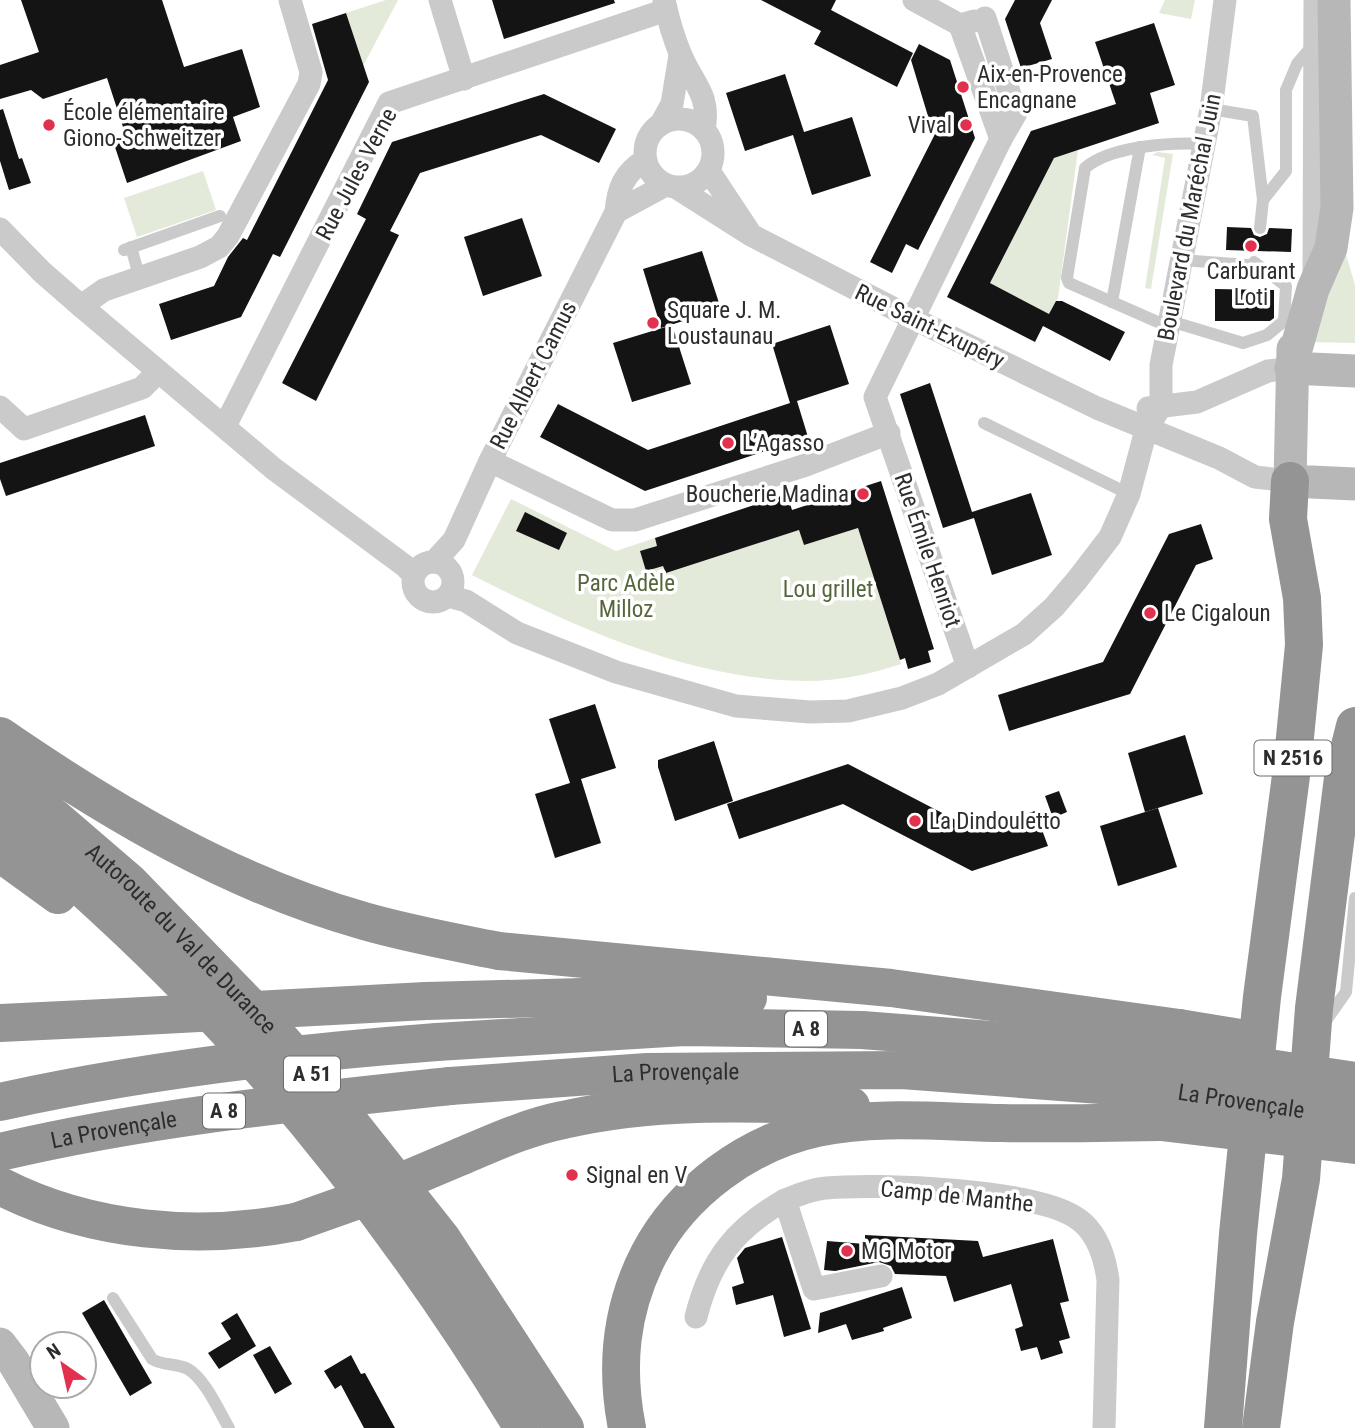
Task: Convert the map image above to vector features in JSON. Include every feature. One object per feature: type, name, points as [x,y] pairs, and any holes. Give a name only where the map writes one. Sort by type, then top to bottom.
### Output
[{"type":"highway","name":"N 2516","points":[[1223,1428],[1238,1234],[1262,997],[1292,768],[1304,645],[1302,598],[1288,519],[1290,481]]},
{"type":"highway","points":[[0,736],[85,793],[150,832],[282,892],[351,917],[499,951],[891,988],[1170,1074],[1355,1145]]},
{"type":"highway","name":"N 2516","points":[[1261,1428],[1275,1322],[1301,1179],[1311,1043],[1344,770],[1353,746]]},
{"type":"highway","name":"Autoroute du Val de Durance","points":[[0,771],[130,883],[266,1023],[313,1076],[442,1239],[565,1428]]},
{"type":"highway","name":"Autoroute du Val de Durance","points":[[0,815],[49,857],[173,975],[250,1055],[323,1140],[445,1306],[523,1428]]},
{"type":"highway","points":[[0,853],[97,925],[159,983],[304,1143],[445,1306]]},
{"type":"highway","points":[[0,1023],[426,1001],[620,996],[886,1000],[1170,1074]]},
{"type":"highway","name":"La Provençale","points":[[0,1102],[195,1066],[331,1050],[684,1027],[862,1030],[1170,1074],[1355,1118]]},
{"type":"highway","points":[[0,1186],[26,1199],[66,1213],[106,1222],[195,1232],[241,1230],[296,1222],[358,1200],[518,1133],[560,1120],[600,1112],[675,1105],[786,1104],[1009,1110],[1170,1074],[1355,1056]]},
{"type":"highway","name":"La Provençale","points":[[0,1152],[247,1107],[450,1086],[647,1072],[902,1070],[1170,1074],[1355,1081]]},
{"type":"highway","points":[[627,1428],[621,1387],[620,1354],[623,1325],[639,1276],[658,1238],[673,1217],[691,1196],[729,1166],[792,1134],[820,1127],[891,1121],[1008,1123],[1170,1074]]},
{"type":"main road","points":[[1324,17],[1337,208],[1331,248],[1313,289],[1297,346],[1293,349],[1290,481],[1355,484]]},
{"type":"main road","points":[[1291,368],[1355,371]]},
{"type":"main road","points":[[0,1343],[53,1428]]},
{"type":"street","points":[[81,306],[104,290],[200,257],[219,247],[228,236],[309,84],[311,72],[290,0]]},
{"type":"street","points":[[440,0],[464,79]]},
{"type":"street","points":[[914,0],[960,25],[1001,139]]},
{"type":"street","name":"Boulevard du Maréchal Juin","points":[[1161,406],[1159,381],[1204,144],[1225,0]]},
{"type":"street","points":[[665,5],[680,55],[696,81],[708,111],[704,130]]},
{"type":"street","name":"Rue Jules Verne","points":[[225,426],[389,103],[464,79],[665,5]]},
{"type":"street","points":[[960,25],[989,9]]},
{"type":"street","name":"Rue Émile Henriot","points":[[968,667],[875,397],[1016,113],[989,9]]},
{"type":"street","points":[[661,124],[672,104],[680,55]]},
{"type":"street","points":[[616,212],[671,186],[697,183],[709,171],[713,148],[704,130],[694,122],[683,119],[661,124],[652,131],[647,141],[645,160],[649,171],[657,180],[671,186]]},
{"type":"street","name":"Rue Albert Camus","points":[[451,582],[454,540],[490,461],[616,212],[617,194],[631,169],[645,160]]},
{"type":"street","name":"Rue Saint-Exupéry","points":[[709,171],[751,235]]},
{"type":"street","name":"Rue Saint-Exupéry","points":[[671,186],[751,235],[914,319],[1111,414],[1219,458],[1255,477],[1290,481]]},
{"type":"street","points":[[0,229],[42,272],[274,469],[414,575]]},
{"type":"street","points":[[1111,414],[1197,402],[1269,371],[1291,368]]},
{"type":"street","points":[[0,407],[24,429],[142,388],[158,372]]},
{"type":"street","points":[[451,582],[434,602],[419,597],[413,583],[414,575],[426,563],[451,582],[517,633],[616,672],[736,706],[848,712],[902,698],[938,684],[1024,634],[1054,607],[1110,537],[1129,494],[1146,429],[1161,406]]},
{"type":"street","points":[[490,461],[611,520],[635,520],[806,465],[888,433]]},
{"type":"street","name":"Camp de Manthe","points":[[696,1317],[701,1296],[723,1251],[748,1225],[785,1200],[823,1188],[884,1187],[957,1191],[1042,1204],[1066,1212],[1081,1222],[1094,1237],[1105,1260],[1108,1280],[1104,1428]]},
{"type":"street","points":[[785,1200],[814,1289],[881,1276]]},
{"type":"lane","points":[[1264,200],[1286,171],[1286,90],[1297,64],[1324,17]]},
{"type":"lane","points":[[1210,109],[1253,116],[1264,200],[1259,228]]},
{"type":"lane","points":[[1182,260],[1250,264],[1286,286],[1284,321],[1267,334],[1243,343],[1169,324],[1069,283],[1067,278],[1085,168],[1093,161],[1140,147],[1180,142],[1204,144]]},
{"type":"lane","points":[[1112,302],[1140,147]]},
{"type":"lane","points":[[140,279],[128,248],[220,216]]},
{"type":"lane","points":[[984,423],[1129,494]]},
{"type":"lane","points":[[1311,1043],[1351,985],[1355,898]]},
{"type":"lane","points":[[113,1298],[152,1359],[159,1364],[186,1368],[198,1376],[229,1428]]},
{"type":"green space","points":[[386,0],[398,0],[363,66],[346,13]]},
{"type":"green space","points":[[1165,0],[1195,0],[1191,19],[1159,13]]},
{"type":"green space","points":[[1078,150],[1058,298],[1049,314],[990,283],[1054,158]]},
{"type":"green space","points":[[1158,152],[1173,154],[1151,289],[1145,288],[1165,158],[1152,155]]},
{"type":"green space","points":[[203,171],[216,210],[137,237],[124,198]]},
{"type":"green space","points":[[1345,251],[1355,285],[1355,343],[1306,342]]},
{"type":"green space","name":"Parc Adèle Milloz","points":[[511,499],[616,551],[655,538],[666,573],[799,530],[804,545],[858,528],[901,664],[867,674],[831,680],[763,678],[677,661],[592,631],[472,575]]},
{"type":"building","points":[[21,0],[162,0],[184,67],[242,49],[260,107],[233,117],[241,141],[127,183],[112,138],[125,133],[107,78],[43,99],[31,90],[0,99],[0,65],[39,52]]},
{"type":"building","points":[[492,0],[614,0],[615,3],[504,39]]},
{"type":"building","points":[[761,0],[836,0],[831,10],[913,53],[897,87],[814,44],[821,31]]},
{"type":"building","points":[[1015,0],[1052,0],[1040,23],[1052,59],[1021,68],[1005,19]]},
{"type":"building","points":[[346,13],[369,82],[280,257],[273,254],[241,317],[171,340],[159,304],[214,286],[228,257],[243,238],[247,240],[328,80],[312,24]]},
{"type":"building","points":[[1154,23],[1175,85],[1150,93],[1159,123],[1054,158],[990,283],[1049,314],[1056,301],[1062,301],[1125,332],[1110,361],[1043,326],[1035,342],[947,297],[1031,131],[1116,104],[1095,42]]},
{"type":"building","points":[[919,44],[950,60],[975,138],[918,250],[906,244],[892,273],[870,262],[934,136],[911,60]]},
{"type":"building","points":[[785,74],[804,132],[852,117],[871,176],[812,195],[793,135],[745,151],[726,93]]},
{"type":"building","points":[[544,94],[616,129],[599,163],[541,135],[420,173],[390,231],[399,235],[316,401],[282,383],[366,219],[357,214],[392,142]]},
{"type":"building","points":[[3,109],[19,159],[22,158],[31,183],[9,190],[0,161],[0,110]]},
{"type":"building","points":[[522,218],[542,276],[483,296],[464,237]]},
{"type":"building","points":[[1227,227],[1251,228],[1254,235],[1260,237],[1267,234],[1269,228],[1292,229],[1291,252],[1226,250]]},
{"type":"building","points":[[702,251],[721,309],[661,328],[643,269]]},
{"type":"building","points":[[1215,289],[1274,290],[1274,318],[1270,321],[1215,321]]},
{"type":"building","points":[[672,325],[691,384],[632,402],[613,343]]},
{"type":"building","name":"L’Agasso","points":[[830,325],[849,384],[797,401],[808,437],[645,491],[540,437],[558,404],[648,450],[790,403],[772,344]]},
{"type":"building","points":[[930,383],[972,512],[1031,493],[1052,555],[992,575],[974,518],[943,528],[900,394]]},
{"type":"building","points":[[145,415],[155,446],[6,496],[0,479],[0,463]]},
{"type":"building","name":"Lou grillet","points":[[881,481],[934,649],[928,651],[931,662],[908,669],[905,658],[900,660],[858,528],[804,545],[799,530],[666,573],[663,566],[646,571],[640,551],[657,546],[655,538],[787,494],[792,510]]},
{"type":"building","points":[[525,512],[567,533],[559,550],[516,531]]},
{"type":"building","name":"Le Cigaloun","points":[[1201,524],[1213,559],[1196,565],[1130,694],[1009,731],[998,695],[1103,662],[1169,534]]},
{"type":"building","points":[[595,704],[616,768],[581,779],[601,843],[555,858],[535,794],[570,783],[549,719]]},
{"type":"building","points":[[1185,735],[1203,794],[1145,812],[1128,753]]},
{"type":"building","points":[[714,741],[733,801],[675,821],[658,760]]},
{"type":"building","name":"La Dindouletto","points":[[848,764],[975,830],[1035,811],[1048,846],[972,871],[843,804],[739,839],[727,804]]},
{"type":"building","points":[[1059,791],[1067,812],[1053,818],[1045,796]]},
{"type":"building","points":[[1158,808],[1177,867],[1118,886],[1100,826]]},
{"type":"building","points":[[865,1235],[978,1241],[983,1257],[1053,1239],[1069,1301],[1060,1303],[1070,1338],[1059,1341],[1063,1353],[1041,1360],[1037,1347],[1021,1351],[1015,1329],[1023,1326],[1011,1284],[954,1302],[946,1276],[895,1274],[891,1266],[879,1262],[835,1271],[824,1270],[827,1241],[865,1244]]},
{"type":"building","points":[[782,1237],[811,1329],[784,1337],[773,1295],[736,1305],[732,1287],[744,1283],[737,1258],[745,1248]]},
{"type":"building","points":[[902,1287],[912,1318],[883,1328],[884,1331],[852,1340],[846,1324],[818,1333],[820,1313]]},
{"type":"building","points":[[104,1300],[152,1383],[130,1396],[98,1341],[98,1330],[92,1330],[82,1313]]},
{"type":"building","points":[[237,1313],[256,1346],[219,1369],[208,1353],[231,1339],[221,1323]]},
{"type":"building","points":[[270,1346],[292,1384],[275,1394],[253,1355]]},
{"type":"building","points":[[351,1355],[361,1374],[365,1373],[395,1428],[364,1428],[341,1385],[335,1389],[324,1371]]},
{"type":"place","name":"Aix-en-Provence Encagnane","points":[[963,87]]},
{"type":"place","name":"École élémentaire Giono-Schweitzer","points":[[49,125]]},
{"type":"place","name":"Vival","points":[[966,125]]},
{"type":"place","name":"Carburant Loti","points":[[1251,246]]},
{"type":"place","name":"Square J. M. Loustaunau","points":[[653,323]]},
{"type":"place","name":"L’Agasso","points":[[728,443]]},
{"type":"place","name":"Boucherie Madina","points":[[863,494]]},
{"type":"place","name":"Le Cigaloun","points":[[1150,613]]},
{"type":"place","name":"La Dindouletto","points":[[915,821]]},
{"type":"place","name":"Signal en V","points":[[572,1175]]},
{"type":"place","name":"MG Motor","points":[[847,1251]]}]
